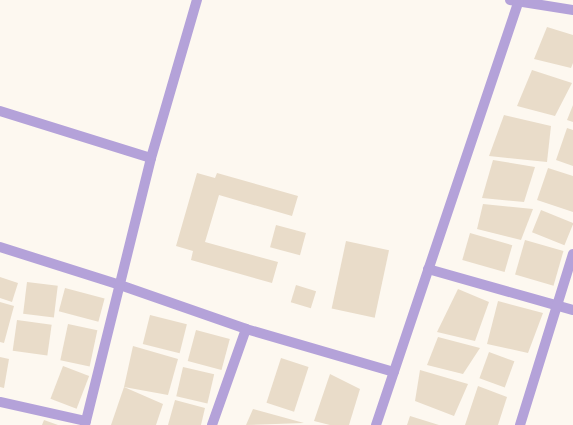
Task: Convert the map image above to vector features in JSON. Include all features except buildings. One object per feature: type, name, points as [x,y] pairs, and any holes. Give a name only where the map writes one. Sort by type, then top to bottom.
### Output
[{"type":"street","points":[[0,402],[86,423],[150,158],[197,0]]},
{"type":"street","points":[[376,425],[516,0],[573,10]]},
{"type":"street","points":[[0,111],[150,158]]},
{"type":"street","points":[[0,248],[120,285],[246,329],[394,372]]},
{"type":"street","points":[[520,425],[573,256]]},
{"type":"street","points":[[428,269],[573,310]]},
{"type":"street","points":[[212,425],[246,329]]}]
